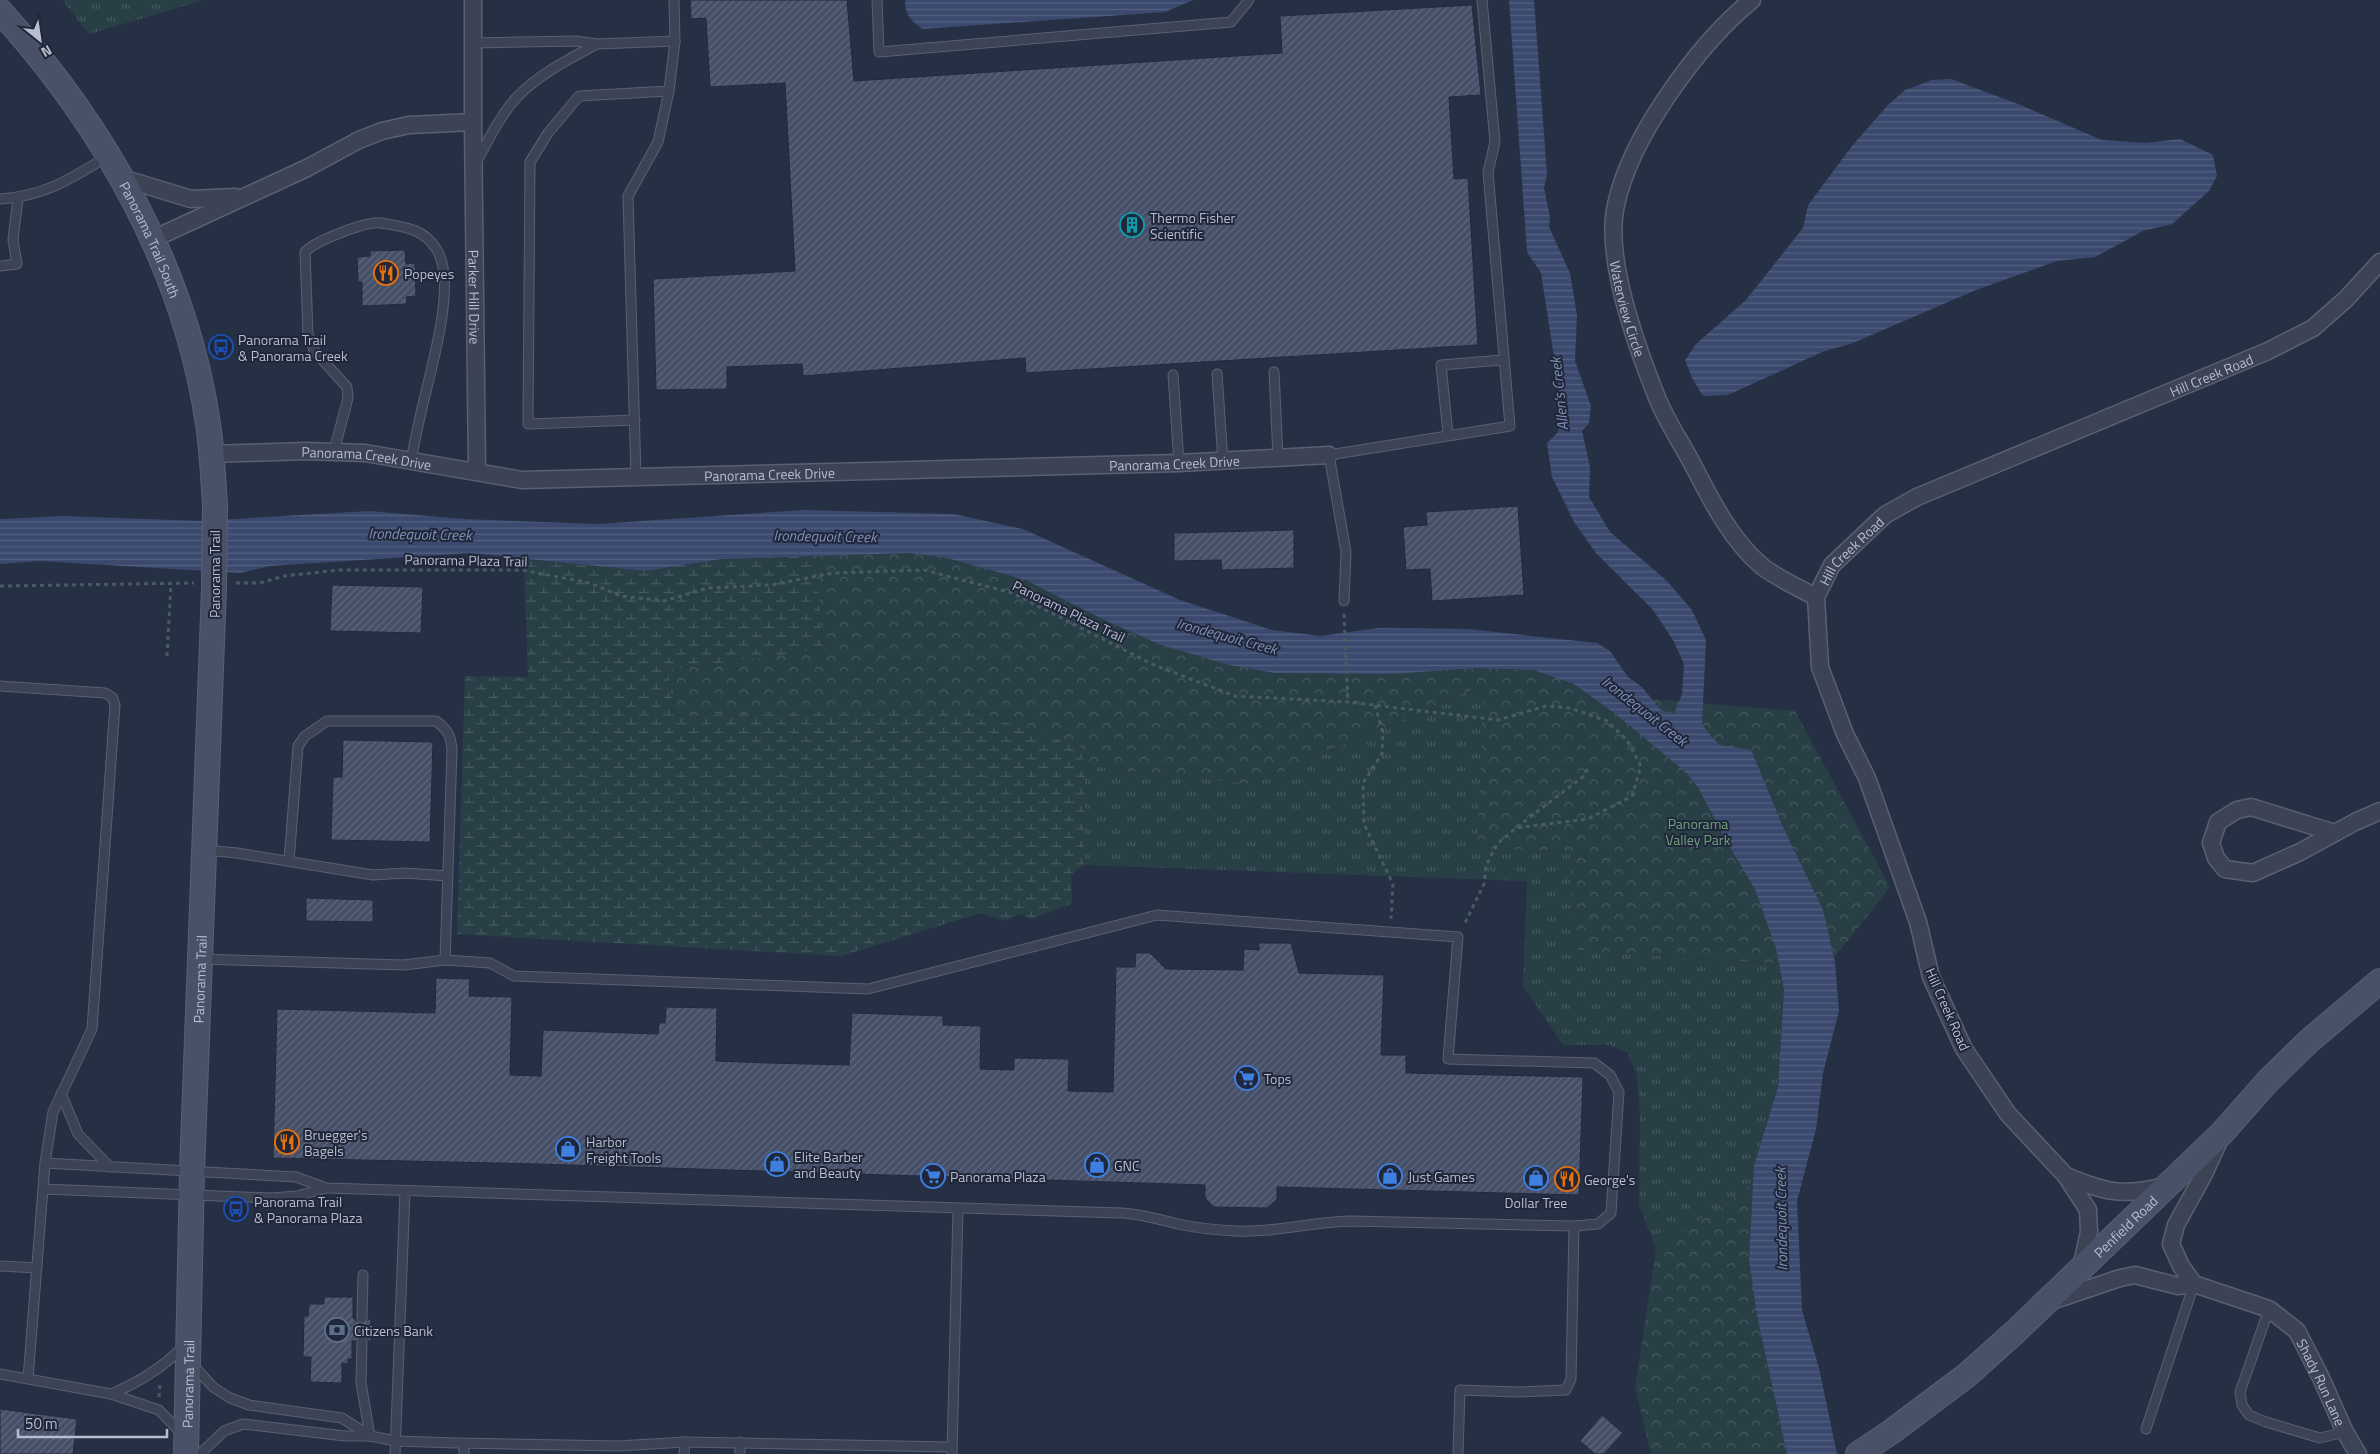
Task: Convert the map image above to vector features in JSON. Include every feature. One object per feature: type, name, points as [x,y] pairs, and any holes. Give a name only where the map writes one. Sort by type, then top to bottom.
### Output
[{"type":"main road","name":"Panorama Trail South","points":[[0,11],[38,53],[65,88],[122,178],[153,239],[176,297],[197,368],[209,425],[215,504]]},
{"type":"main road","name":"Panorama Trail","points":[[191,1449],[188,1351],[191,1195],[215,585],[215,504]]},
{"type":"main road","name":"Penfield Road","points":[[1858,1454],[1968,1375],[2169,1186],[2222,1133],[2268,1080],[2309,1041],[2380,981]]},
{"type":"street","name":"Parker Hill Drive","points":[[473,0],[477,472]]},
{"type":"street","name":"Waterview Circle","points":[[1752,0],[1696,57],[1661,107],[1631,158],[1615,205],[1612,244],[1621,289],[1656,396],[1709,496],[1737,538],[1763,567],[1816,597]]},
{"type":"street","points":[[153,239],[242,197],[275,184],[382,130],[409,125],[473,122]]},
{"type":"street","points":[[122,178],[191,199],[206,200],[242,197]]},
{"type":"street","name":"Hill Creek Road","points":[[2080,1271],[2087,1242],[2088,1210],[2066,1176],[2008,1114],[1964,1049],[1931,977],[1918,922],[1868,778],[1845,734],[1820,667],[1816,597],[1832,565],[1885,515],[1917,497],[2268,351],[2313,328],[2346,299],[2380,262]]},
{"type":"street","name":"Panorama Creek Drive","points":[[212,454],[334,451],[365,453],[522,480],[1179,463],[1329,455]]},
{"type":"street","points":[[2335,833],[2252,807],[2237,810],[2218,822],[2211,843],[2216,858],[2225,869],[2253,873],[2300,852],[2380,811]]},
{"type":"street","points":[[2194,1284],[2181,1266],[2171,1244],[2176,1225],[2203,1176],[2222,1133]]},
{"type":"street","name":"Hill Creek Road","points":[[2066,1176],[2119,1194],[2142,1192],[2169,1186]]},
{"type":"street","name":"Shady Run Lane","points":[[2047,1302],[2120,1278],[2135,1275],[2178,1286],[2194,1284],[2269,1309],[2297,1331],[2321,1378],[2345,1432],[2358,1454]]},
{"type":"lane","points":[[636,477],[628,196],[658,142],[670,92],[675,40],[674,0]]},
{"type":"lane","points":[[877,0],[879,52],[1231,22],[1249,0]]},
{"type":"lane","points":[[1344,601],[1346,552],[1329,455],[1448,434],[1510,426],[1502,360],[1488,172],[1495,142],[1482,0]]},
{"type":"lane","points":[[474,43],[576,41],[598,44],[675,40]]},
{"type":"lane","points":[[474,167],[493,130],[518,97],[552,68],[598,44]]},
{"type":"lane","points":[[635,420],[528,424],[530,162],[548,133],[579,96],[670,92]]},
{"type":"lane","points":[[0,199],[18,198],[56,187],[108,156]]},
{"type":"lane","points":[[0,266],[17,264],[13,240],[18,198]]},
{"type":"lane","points":[[334,451],[348,398],[347,387],[311,345],[308,334],[305,252],[321,241],[377,223],[412,228],[422,233],[433,244],[441,257],[444,276],[442,329],[411,461]]},
{"type":"lane","points":[[1448,434],[1441,365],[1502,360]]},
{"type":"lane","points":[[1274,372],[1278,457]]},
{"type":"lane","points":[[1217,374],[1223,460]]},
{"type":"lane","points":[[1174,375],[1179,463]]},
{"type":"lane","points":[[0,686],[105,693],[112,697],[115,705],[92,1029],[53,1112],[45,1163],[28,1379]]},
{"type":"lane","points":[[289,861],[298,746],[305,736],[327,722],[436,721],[451,736],[444,960]]},
{"type":"lane","points":[[205,850],[373,875],[405,873],[447,876]]},
{"type":"lane","points":[[43,1189],[271,1198],[297,1196],[326,1188],[1136,1214],[1178,1224],[1235,1231],[1268,1232],[1330,1222],[1350,1221],[1574,1226],[1598,1224],[1611,1212],[1619,1092],[1610,1075],[1594,1063],[1448,1059],[1458,937],[1157,915],[868,989],[514,976],[490,963],[444,960],[404,966],[200,959]]},
{"type":"lane","points":[[62,1093],[78,1134],[110,1167]]},
{"type":"lane","points":[[45,1163],[296,1177],[326,1188]]},
{"type":"lane","points":[[395,1454],[404,1191]]},
{"type":"lane","points":[[0,1374],[111,1394],[159,1410],[191,1449],[224,1431],[244,1424],[345,1436],[370,1436],[396,1441],[464,1444],[618,1446],[685,1442],[740,1442],[952,1450],[958,1209]]},
{"type":"lane","points":[[1458,1454],[1460,1390],[1517,1392],[1566,1390],[1571,1379],[1574,1226]]},
{"type":"lane","points":[[0,1266],[37,1268]]},
{"type":"lane","points":[[362,1318],[363,1275]]},
{"type":"lane","points":[[2146,1429],[2194,1284]]},
{"type":"lane","points":[[2269,1309],[2240,1392],[2242,1405],[2250,1415],[2266,1422],[2320,1438],[2345,1432]]},
{"type":"lane","points":[[362,1342],[360,1383],[370,1436]]},
{"type":"lane","points":[[111,1394],[136,1384],[188,1351],[213,1386],[230,1398],[249,1405],[342,1418],[370,1436]]},
{"type":"lane","points":[[684,1454],[685,1442]]},
{"type":"lane","points":[[740,1442],[740,1454]]},
{"type":"lane","points":[[464,1444],[464,1454]]},
{"type":"path","name":"Panorama Plaza Trail","points":[[0,586],[260,583],[284,576],[339,570],[522,570],[590,583],[621,596],[664,601],[708,588],[772,585],[833,574],[924,570],[1012,593],[1154,665],[1235,696],[1348,702],[1498,720],[1546,706],[1570,708],[1607,721],[1627,740],[1641,766],[1632,796],[1588,819],[1516,828]]},
{"type":"path","points":[[167,656],[171,584]]},
{"type":"path","points":[[1343,629],[1348,702]]},
{"type":"path","points":[[1375,705],[1383,733],[1382,754],[1363,783],[1364,824],[1392,884],[1391,932]]},
{"type":"path","points":[[1458,937],[1484,884],[1486,866],[1497,844],[1584,776],[1588,768]]},
{"type":"path","points":[[159,1404],[160,1380]]},
{"type":"green space","points":[[62,0],[204,0],[89,34]]},
{"type":"green space","name":"Panorama Valley Park","points":[[909,553],[947,558],[1026,580],[1102,619],[1161,645],[1229,665],[1275,673],[1392,674],[1477,668],[1533,670],[1574,684],[1588,694],[1795,711],[1890,887],[1827,967],[1574,950],[1570,851],[1477,848],[1484,685],[1250,784],[1085,765],[1080,746],[960,708],[674,716],[668,670],[823,649],[815,555]]},
{"type":"green space","points":[[815,555],[823,649],[668,670],[674,716],[960,708],[1080,746],[1085,765],[1084,865],[1071,874],[1072,904],[1031,919],[1021,914],[1005,921],[981,913],[841,956],[457,934],[465,676],[528,677],[524,559],[646,571],[721,559]]},
{"type":"green space","points":[[1485,685],[1477,848],[1570,851],[1574,950],[1779,964],[1784,990],[1778,1087],[1754,1164],[1753,1183],[1656,1250],[1639,1204],[1640,1113],[1637,1076],[1628,1053],[1610,1045],[1563,1045],[1523,986],[1527,881],[1084,865],[1085,765],[1250,784]]},
{"type":"green space","points":[[1753,1183],[1749,1259],[1757,1316],[1787,1454],[1651,1454],[1635,1388],[1656,1250]]},
{"type":"water","points":[[905,0],[1193,0],[1165,12],[923,29],[909,17]]},
{"type":"water","name":"Irondequoit Creek","points":[[1509,0],[1534,0],[1547,175],[1544,188],[1550,217],[1549,227],[1570,273],[1577,315],[1575,361],[1591,406],[1589,423],[1582,431],[1590,467],[1589,497],[1610,532],[1667,581],[1692,610],[1706,640],[1702,725],[1719,745],[1751,750],[1783,827],[1823,910],[1835,962],[1839,1011],[1823,1073],[1816,1129],[1797,1201],[1802,1310],[1819,1368],[1837,1454],[1787,1454],[1757,1316],[1749,1259],[1754,1165],[1778,1087],[1784,990],[1776,948],[1755,889],[1725,839],[1699,789],[1687,773],[1613,712],[1574,684],[1533,670],[1477,668],[1392,674],[1275,673],[1229,665],[1161,645],[1102,619],[1026,580],[947,558],[909,553],[721,559],[646,571],[470,553],[270,566],[240,573],[39,561],[0,564],[0,519],[63,516],[201,521],[370,511],[463,519],[597,524],[804,510],[953,514],[1023,529],[1180,600],[1272,630],[1321,636],[1378,628],[1467,629],[1597,643],[1610,651],[1628,677],[1642,687],[1661,710],[1674,714],[1682,694],[1684,664],[1673,640],[1653,610],[1596,553],[1574,522],[1552,477],[1547,443],[1558,432],[1563,415],[1541,273],[1527,252]]},
{"type":"water","points":[[1951,79],[2018,104],[2102,140],[2146,143],[2180,139],[2213,155],[2217,176],[2209,191],[2172,224],[2143,231],[2095,257],[2057,261],[1976,290],[1853,343],[1822,352],[1728,395],[1703,396],[1692,378],[1685,360],[1696,344],[1746,300],[1803,228],[1808,205],[1852,146],[1887,106],[1905,90],[1932,80]]},
{"type":"building","name":"Thermo Fisher Scientific","points":[[690,0],[847,0],[854,81],[1282,53],[1280,16],[1472,5],[1481,95],[1449,97],[1454,179],[1468,178],[1478,345],[1026,373],[1025,358],[803,376],[802,364],[727,367],[727,389],[656,390],[653,279],[795,271],[785,83],[710,87],[706,18],[691,19]]},
{"type":"building","name":"Popeyes","points":[[405,250],[406,264],[415,263],[416,296],[406,297],[407,304],[362,306],[362,282],[358,282],[357,257],[370,256],[370,251]]},
{"type":"building","points":[[1518,506],[1524,595],[1432,601],[1430,569],[1406,570],[1403,527],[1427,525],[1426,512]]},
{"type":"building","points":[[1294,530],[1294,568],[1222,570],[1221,560],[1174,561],[1174,533]]},
{"type":"building","points":[[332,585],[423,587],[421,633],[330,631]]},
{"type":"building","points":[[343,740],[433,742],[430,842],[331,840],[333,777],[342,777]]},
{"type":"building","points":[[306,898],[373,900],[373,922],[306,921]]},
{"type":"building","points":[[1259,943],[1291,943],[1299,973],[1384,975],[1381,1055],[1406,1055],[1406,1073],[1583,1077],[1579,1195],[1277,1187],[1277,1199],[1267,1208],[1214,1207],[1205,1198],[1205,1185],[538,1164],[273,1158],[277,1009],[435,1013],[436,978],[470,979],[469,996],[512,997],[510,1075],[541,1076],[543,1030],[658,1034],[659,1023],[665,1023],[666,1007],[717,1008],[716,1061],[768,1063],[849,1065],[852,1013],[943,1016],[943,1025],[981,1026],[980,1069],[1014,1070],[1014,1058],[1069,1059],[1068,1091],[1113,1092],[1116,967],[1135,967],[1136,953],[1150,953],[1166,969],[1243,970],[1244,949],[1259,950]]},
{"type":"building","name":"Citizens Bank","points":[[324,1297],[353,1297],[353,1318],[361,1324],[371,1318],[371,1342],[363,1336],[359,1337],[356,1341],[352,1341],[352,1359],[348,1359],[348,1364],[342,1363],[342,1383],[310,1382],[311,1357],[303,1357],[304,1316],[308,1316],[309,1304],[324,1304]]},
{"type":"building","points":[[0,1409],[77,1419],[73,1454],[0,1454]]},
{"type":"building","points":[[1602,1415],[1623,1433],[1604,1454],[1595,1454],[1580,1441]]},
{"type":"place","name":"Thermo Fisher Scientific","points":[[1132,225]]},
{"type":"place","name":"Popeyes","points":[[386,273]]},
{"type":"place","name":"Panorama Trail & Panorama Creek","points":[[221,347]]},
{"type":"place","name":"Tops","points":[[1247,1078]]},
{"type":"place","name":"Bruegger's Bagels","points":[[287,1142]]},
{"type":"place","name":"Harbor Freight Tools","points":[[568,1149]]},
{"type":"place","name":"Elite Barber and Beauty","points":[[777,1164]]},
{"type":"place","name":"GNC","points":[[1097,1165]]},
{"type":"place","name":"Panorama Plaza","points":[[933,1176]]},
{"type":"place","name":"Just Games","points":[[1390,1176]]},
{"type":"place","name":"Dollar Tree","points":[[1536,1178]]},
{"type":"place","name":"George's","points":[[1567,1179]]},
{"type":"place","name":"Panorama Trail & Panorama Plaza","points":[[236,1209]]},
{"type":"place","name":"Citizens Bank","points":[[337,1330]]},
{"type":"water label","name":"Allen's Creek","points":[[1559,394]]}]
